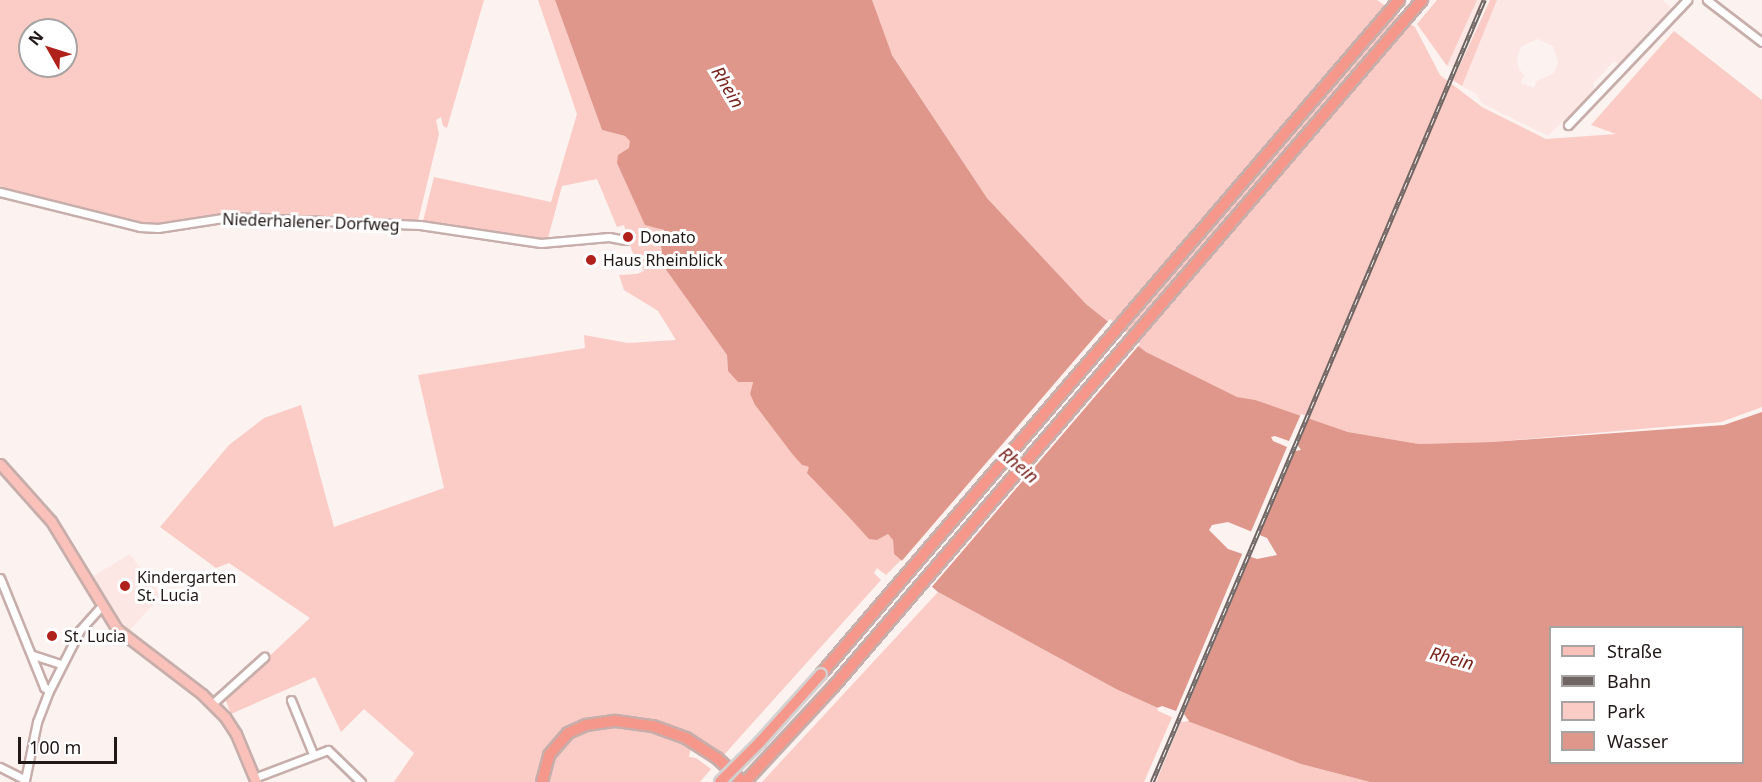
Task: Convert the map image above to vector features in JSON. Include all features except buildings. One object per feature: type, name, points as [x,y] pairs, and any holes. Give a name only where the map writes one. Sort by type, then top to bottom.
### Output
[{"type":"highway","points":[[542,782],[549,755],[568,734],[586,725],[616,721],[653,726],[686,738],[717,758],[744,782],[834,686],[1422,0]]},
{"type":"highway","points":[[720,782],[776,726],[851,640],[1396,3]]},
{"type":"main road","points":[[0,464],[51,522],[101,607],[126,638],[213,703],[236,734],[255,780]]},
{"type":"street","points":[[1568,125],[1687,0]]},
{"type":"street","points":[[1707,0],[1762,42]]},
{"type":"street","name":"Niederhalener Dorfweg","points":[[0,192],[140,227],[158,228],[229,217],[420,225],[541,243],[609,237],[625,240]]},
{"type":"street","points":[[0,578],[44,687],[49,691]]},
{"type":"street","points":[[0,767],[25,781],[37,722],[49,691],[80,630],[101,607]]},
{"type":"street","points":[[33,655],[61,664]]},
{"type":"street","points":[[213,703],[264,657]]},
{"type":"street","points":[[291,700],[313,754]]},
{"type":"street","points":[[255,780],[313,754],[332,752],[361,782]]},
{"type":"shaded area","points":[[1477,0],[1486,0],[1455,69],[1447,66]]},
{"type":"shaded area","points":[[1497,0],[1663,0],[1671,8],[1619,65],[1614,61],[1593,83],[1594,91],[1548,136],[1483,104],[1475,93],[1462,86]],"holes":[[[1537,39],[1553,46],[1558,62],[1554,73],[1537,81],[1534,88],[1521,83],[1524,75],[1519,69],[1517,58],[1521,47]]]},
{"type":"shaded area","name":"Kindergarten St. Lucia","points":[[130,554],[161,596],[129,631],[108,604],[93,576]]},
{"type":"green space","points":[[0,0],[484,0],[447,128],[443,126],[441,117],[436,120],[439,134],[418,221],[228,214],[156,225],[117,220],[0,189]]},
{"type":"green space","points":[[538,0],[555,0],[602,130],[625,136],[631,141],[629,148],[655,226],[664,231],[667,237],[661,246],[664,267],[727,355],[728,371],[753,381],[750,394],[755,405],[793,455],[802,465],[809,467],[877,540],[888,534],[893,539],[894,554],[901,560],[886,575],[877,568],[874,573],[881,580],[723,756],[696,739],[691,746],[689,757],[696,758],[711,769],[700,782],[394,782],[414,753],[364,709],[341,732],[315,677],[231,714],[225,698],[310,618],[229,563],[216,568],[160,527],[229,445],[264,418],[301,405],[334,527],[444,488],[418,375],[585,348],[584,335],[628,343],[676,340],[658,311],[624,290],[619,275],[637,274],[644,271],[632,251],[624,225],[617,227],[597,179],[562,186],[548,238],[542,240],[497,236],[423,221],[434,177],[551,202],[577,114]]},
{"type":"green space","points":[[870,0],[1377,0],[1415,27],[1440,75],[1482,107],[1546,139],[1616,134],[1591,125],[1674,31],[1762,100],[1762,407],[1721,422],[1492,442],[1419,444],[1348,432],[1237,397],[1214,387],[1146,352],[1086,304],[987,198],[891,53]]},
{"type":"green space","points":[[1437,0],[1477,0],[1447,66],[1417,24]]},
{"type":"green space","points":[[1490,0],[1497,0],[1462,86],[1453,80]]},
{"type":"green space","points":[[938,592],[1116,689],[1173,715],[1144,782],[762,782]]},
{"type":"green space","points":[[1182,719],[1301,764],[1370,782],[1156,782]]},
{"type":"water","name":"Rhein","points":[[555,0],[872,0],[892,55],[987,198],[1086,304],[1146,352],[1237,397],[1255,400],[1348,432],[1419,444],[1492,442],[1724,425],[1762,412],[1762,782],[1370,782],[1301,764],[1182,719],[1116,689],[938,592],[894,554],[893,540],[888,534],[877,540],[869,539],[807,473],[809,467],[802,465],[793,455],[755,405],[750,394],[753,382],[738,382],[728,371],[727,355],[664,267],[661,246],[667,237],[664,230],[645,225],[617,163],[618,155],[629,148],[630,141],[625,136],[602,130]],"holes":[[[1228,522],[1267,538],[1277,555],[1257,559],[1228,549],[1209,530],[1212,525]]]},
{"type":"pier","points":[[1110,319],[1140,344],[930,589],[900,563]]},
{"type":"pier","points":[[1301,414],[1309,417],[1297,444],[1301,450],[1295,451],[1258,537],[1250,534],[1287,447],[1273,441],[1271,437],[1275,436],[1289,441]]},
{"type":"pier","points":[[1243,552],[1251,555],[1184,714],[1189,721],[1183,722],[1158,711],[1157,708],[1162,706],[1176,711]]},
{"type":"railway","points":[[1152,782],[1484,0]]},
{"type":"place","name":"Donato","points":[[628,237]]},
{"type":"place","name":"Haus Rheinblick","points":[[591,260]]},
{"type":"place","name":"Kindergarten St. Lucia","points":[[125,586]]},
{"type":"place","name":"St. Lucia","points":[[52,636]]}]
